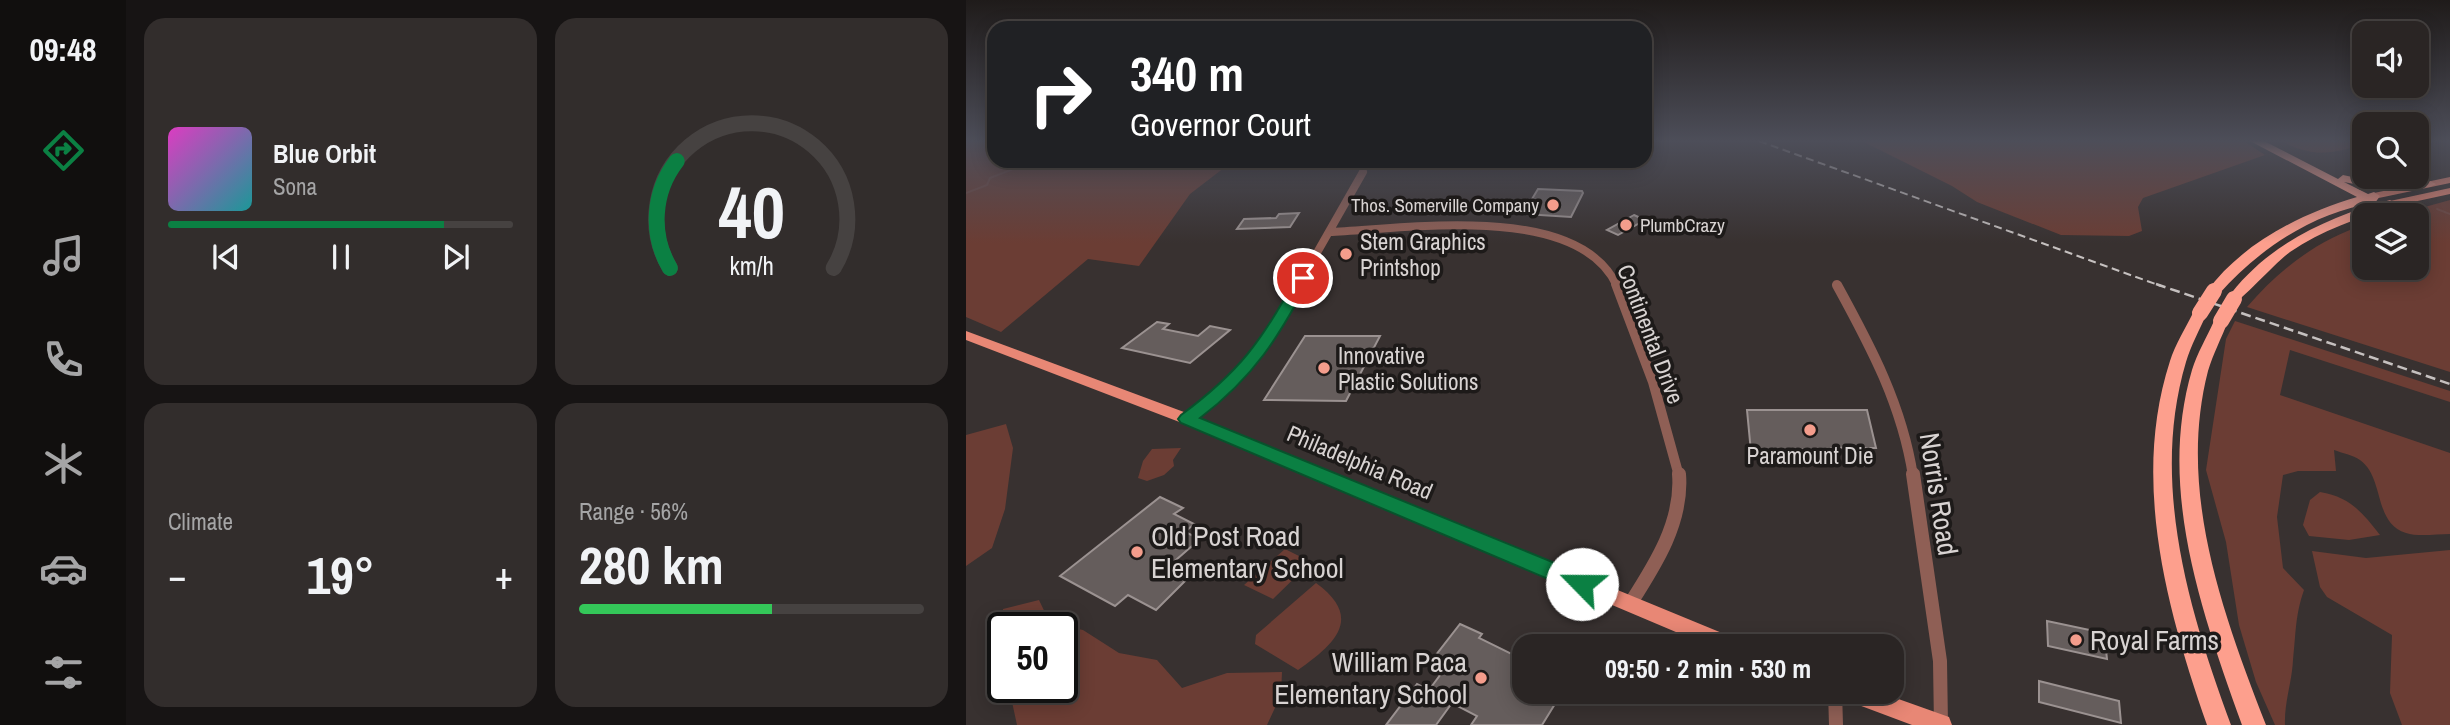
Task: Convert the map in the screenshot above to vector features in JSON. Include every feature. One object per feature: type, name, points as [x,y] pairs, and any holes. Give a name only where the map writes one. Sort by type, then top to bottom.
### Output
[{"type":"highway","points":[[2218,724],[2179,588],[2162,474],[2164,425],[2171,378],[2184,339],[2214,292],[2258,248],[2336,202],[2337,194],[2330,185],[2312,175]]},
{"type":"highway","points":[[2321,175],[2379,201]]},
{"type":"highway","points":[[2327,175],[2379,201]]},
{"type":"highway","points":[[2339,175],[2375,186],[2430,184]]},
{"type":"highway","points":[[2314,217],[2379,201]]},
{"type":"highway","points":[[2254,725],[2209,591],[2191,498],[2189,448],[2194,395],[2204,353],[2221,320],[2251,278],[2287,248],[2379,201]]},
{"type":"main road","points":[[2379,201],[2450,180]]},
{"type":"main road","points":[[2379,201],[2450,191]]},
{"type":"main road","name":"Philadelphia Road","points":[[966,335],[1187,419],[1702,634]]},
{"type":"main road","points":[[1883,704],[1941,725]]},
{"type":"street","points":[[1187,419],[1228,388],[1262,349],[1361,175]]},
{"type":"street","name":"Continental Drive","points":[[1329,232],[1524,229],[1569,240],[1603,262],[1614,280],[1657,400],[1676,457],[1681,483],[1673,526],[1667,542],[1630,604]]},
{"type":"street","name":"Norris Road","points":[[1836,285],[1884,372],[1907,436],[1940,661],[1941,725]]},
{"type":"street","points":[[1835,704],[1836,725]]},
{"type":"shaded area","points":[[966,175],[1215,175],[1190,194],[1139,266],[1088,259],[1001,332],[966,317]]},
{"type":"shaded area","points":[[1930,175],[2209,175],[2143,198],[2138,207],[2142,231],[2129,236],[2061,235],[1977,202]]},
{"type":"shaded area","points":[[2450,200],[2450,372],[2247,307],[2272,281],[2300,258],[2330,239],[2352,229],[2352,280],[2429,280],[2429,206]]},
{"type":"shaded area","points":[[2235,321],[2450,391],[2450,402],[2290,350],[2280,395],[2450,453],[2450,534],[2416,535],[2396,528],[2388,520],[2368,468],[2351,455],[2334,450],[2336,471],[2298,471],[2283,475],[2277,517],[2283,568],[2304,590],[2297,616],[2285,725],[2275,725],[2256,682],[2239,625],[2226,542],[2206,470],[2226,339]]},
{"type":"shaded area","points":[[1006,424],[1013,448],[1005,509],[992,548],[966,566],[966,435]]},
{"type":"shaded area","points":[[1181,448],[1173,460],[1174,466],[1164,475],[1147,481],[1138,478],[1143,461],[1152,449]]},
{"type":"shaded area","points":[[2320,492],[2340,498],[2354,507],[2380,535],[2349,540],[2309,536],[2303,525],[2310,500]]},
{"type":"shaded area","points":[[1285,549],[1311,562],[1273,599],[1244,585]]},
{"type":"shaded area","points":[[2450,550],[2450,725],[2402,725],[2390,693],[2392,635],[2327,597],[2320,587],[2312,551],[2366,558]]},
{"type":"shaded area","points":[[1316,583],[1331,596],[1339,608],[1339,630],[1323,650],[1298,670],[1255,644],[1256,635]]},
{"type":"shaded area","points":[[1039,600],[1045,612],[1003,612],[1003,609]]},
{"type":"shaded area","points":[[1078,629],[1119,653],[1157,660],[1182,688],[1227,673],[1282,672],[1281,695],[1267,725],[1017,725],[1012,703],[1078,703]]},
{"type":"building","name":"Thos. Somerville Company","points":[[1538,189],[1583,193],[1571,217],[1523,214]]},
{"type":"building","points":[[1299,213],[1290,227],[1237,229],[1244,219],[1276,218],[1279,214]]},
{"type":"building","name":"PlumbCrazy","points":[[1634,215],[1645,220],[1618,235],[1607,230]]},
{"type":"building","points":[[1157,322],[1169,324],[1163,329],[1198,336],[1210,326],[1230,330],[1190,363],[1122,348]]},
{"type":"building","name":"Innovative Plastic Solutions","points":[[1305,336],[1380,336],[1346,401],[1264,400]]},
{"type":"building","name":"Paramount Die","points":[[1747,410],[1867,410],[1876,448],[1864,448],[1868,465],[1858,466],[1854,447],[1751,452]]},
{"type":"building","name":"Old Post Road Elementary School","points":[[1160,497],[1183,508],[1174,514],[1194,524],[1185,532],[1200,539],[1169,566],[1190,576],[1156,610],[1128,595],[1115,606],[1060,576]]},
{"type":"building","name":"Royal Farms","points":[[2047,621],[2104,633],[2107,659],[2048,646]]},
{"type":"building","name":"William Paca Elementary School","points":[[1460,624],[1482,634],[1479,638],[1512,654],[1512,704],[1555,704],[1542,725],[1471,725],[1477,716],[1452,703],[1436,725],[1386,725],[1417,684],[1429,690],[1443,671],[1429,664]]},
{"type":"building","name":"Royal Farms","points":[[2039,681],[2119,701],[2121,723],[2039,702]]},
{"type":"waterway","points":[[966,193],[987,185],[990,178],[998,175]]},
{"type":"waterway","points":[[2437,209],[2450,214]]},
{"type":"railway","points":[[1853,175],[2161,286]]},
{"type":"railway","points":[[2156,284],[2450,384]]},
{"type":"place","name":"Thos. Somerville Company","points":[[1553,205]]},
{"type":"place","name":"PlumbCrazy","points":[[1626,225]]},
{"type":"place","name":"Stem Graphics Printshop","points":[[1346,254]]},
{"type":"place","name":"Innovative Plastic Solutions","points":[[1324,368]]},
{"type":"place","name":"Paramount Die","points":[[1810,430]]},
{"type":"place","name":"Old Post Road Elementary School","points":[[1137,552]]},
{"type":"place","name":"Royal Farms","points":[[2076,640]]},
{"type":"place","name":"William Paca Elementary School","points":[[1481,678]]},
{"type":"route","points":[[1303,278],[1279,322],[1247,368],[1228,388],[1187,419],[1582,584]]}]
